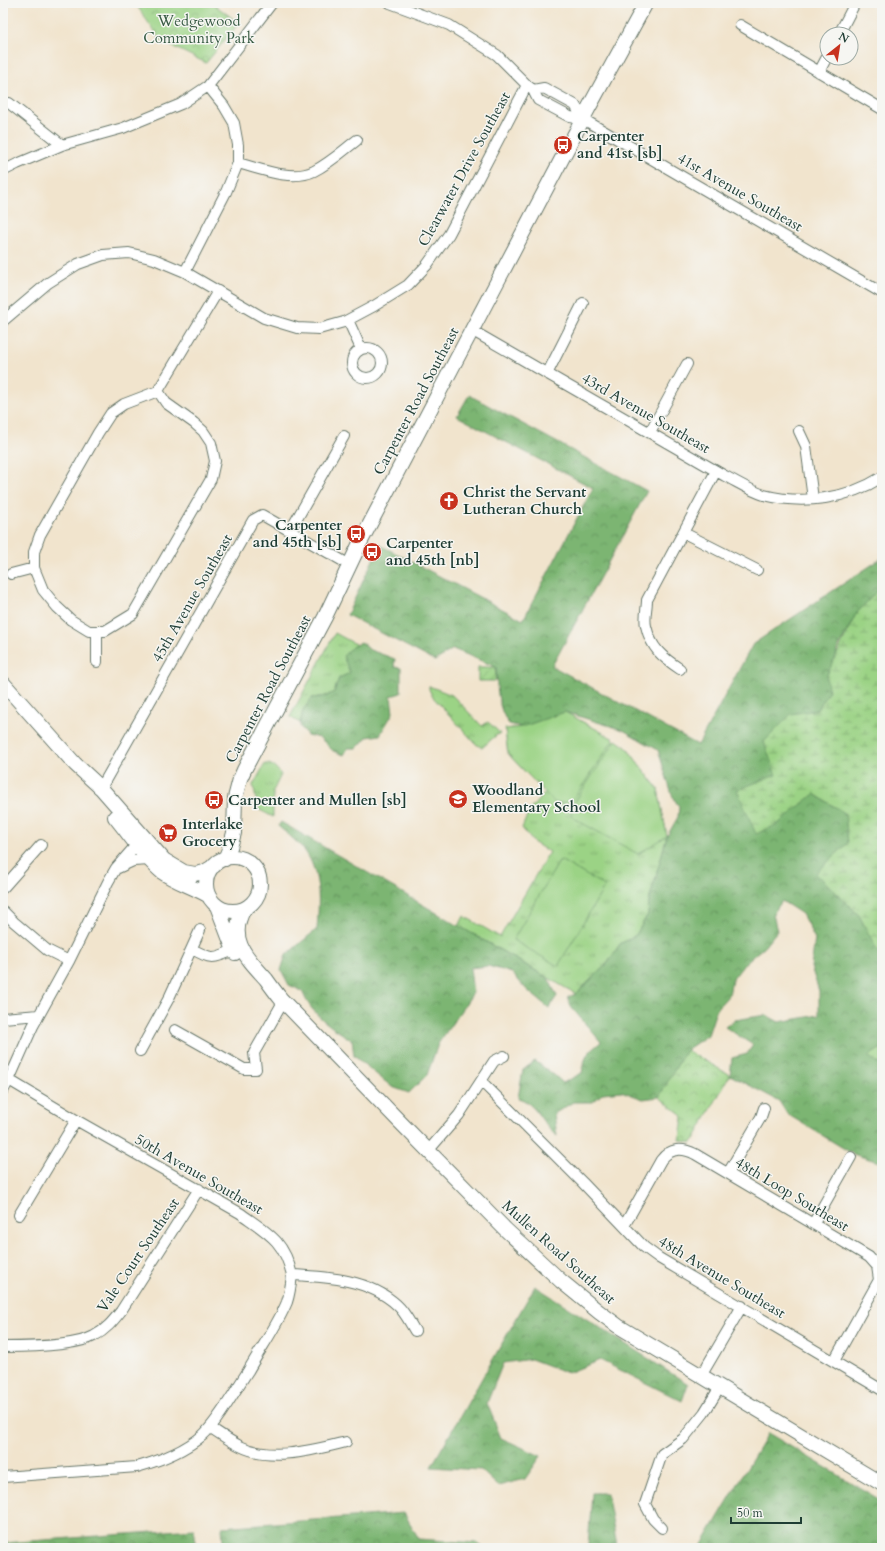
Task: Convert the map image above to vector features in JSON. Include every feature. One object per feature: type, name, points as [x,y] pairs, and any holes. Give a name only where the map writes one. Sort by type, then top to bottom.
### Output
[{"type":"street","points":[[3,172],[17,164],[62,145],[123,128],[181,104],[208,86],[272,3]]},
{"type":"street","name":"41st Avenue Southeast","points":[[390,3],[449,25],[497,54],[530,87],[538,100],[570,118],[583,119],[882,293]]},
{"type":"street","name":"Carpenter Road Southeast","points":[[220,862],[230,847],[235,821],[235,798],[240,779],[583,119],[646,3]]},
{"type":"street","points":[[843,26],[855,3]]},
{"type":"street","points":[[740,25],[882,109]]},
{"type":"street","points":[[819,72],[822,66]]},
{"type":"street","points":[[185,272],[226,192],[238,163],[238,145],[234,123],[224,106],[208,86]]},
{"type":"street","name":"Clearwater Drive Southeast","points":[[3,321],[48,283],[78,264],[103,255],[129,253],[154,259],[185,272],[264,318],[296,328],[319,329],[348,320],[408,285],[427,266],[449,234],[530,87]]},
{"type":"street","points":[[9,103],[62,145]]},
{"type":"street","points":[[238,163],[274,172],[296,175],[313,171],[330,161],[357,140]]},
{"type":"street","points":[[158,391],[166,403],[204,431],[211,443],[215,461],[214,467],[210,479],[133,614],[105,631],[90,631],[71,620],[56,607],[43,590],[34,568],[34,552],[40,534],[111,412],[124,404],[158,391],[218,291]]},
{"type":"street","points":[[547,374],[583,303]]},
{"type":"street","points":[[348,320],[361,349]]},
{"type":"street","name":"43rd Avenue Southeast","points":[[473,331],[716,470],[762,494],[791,500],[844,495],[863,488],[882,477]]},
{"type":"street","points":[[650,432],[687,364]]},
{"type":"street","points":[[799,431],[806,446],[813,499]]},
{"type":"street","points":[[290,531],[344,436]]},
{"type":"street","points":[[680,669],[664,658],[653,645],[645,624],[647,600],[684,533],[716,470]]},
{"type":"street","name":"45th Avenue Southeast","points":[[101,788],[253,520],[262,515],[350,565]]},
{"type":"street","points":[[684,533],[757,570]]},
{"type":"street","points":[[11,574],[34,568]]},
{"type":"street","points":[[97,631],[97,662]]},
{"type":"street","points":[[3,683],[75,764],[101,788],[164,860]]},
{"type":"street","points":[[75,764],[91,788],[150,860],[171,877],[194,887],[230,911],[244,909],[255,900],[259,892],[260,882],[258,873],[248,862],[238,858],[220,862],[204,872],[196,874],[184,872],[143,845],[137,844]]},
{"type":"street","name":"Carpenter Road Southeast","points":[[235,821],[241,849],[248,862]]},
{"type":"street","points":[[3,1091],[39,1015],[69,961],[116,868],[137,844]]},
{"type":"street","points":[[3,888],[41,845]]},
{"type":"street","points":[[116,868],[122,867],[132,861],[150,860]]},
{"type":"street","points":[[213,901],[207,887],[207,878],[220,862]]},
{"type":"street","name":"Mullen Road Southeast","points":[[213,901],[233,950],[240,962],[263,988],[282,1000]]},
{"type":"street","name":"Mullen Road Southeast","points":[[244,909],[239,918],[238,924],[238,937],[240,944],[246,956],[282,1000],[506,1230],[561,1281],[593,1308],[618,1326],[882,1484]]},
{"type":"street","points":[[3,911],[47,950],[69,961]]},
{"type":"street","points":[[140,1051],[169,998],[200,930]]},
{"type":"street","points":[[192,948],[208,957],[220,957],[233,950]]},
{"type":"street","points":[[175,1030],[244,1069],[256,1069],[254,1053],[282,1000]]},
{"type":"street","points":[[3,1018],[39,1015]]},
{"type":"street","points":[[428,1151],[459,1115],[494,1062],[504,1056]]},
{"type":"street","name":"50th Avenue Southeast","points":[[9,1080],[76,1120],[240,1213],[276,1240],[289,1260],[292,1275]]},
{"type":"street","name":"48th Avenue Southeast","points":[[481,1081],[644,1247],[659,1258],[882,1390]]},
{"type":"street","points":[[728,1173],[761,1117],[764,1108]]},
{"type":"street","points":[[19,1215],[76,1120]]},
{"type":"street","name":"48th Loop Southeast","points":[[624,1226],[661,1160],[671,1151],[680,1149],[688,1150],[869,1257],[877,1266],[879,1272],[877,1284],[834,1361]]},
{"type":"street","points":[[813,1224],[851,1156]]},
{"type":"street","name":"Vale Court Southeast","points":[[3,1347],[77,1342],[94,1336],[106,1328],[121,1311],[199,1189]]},
{"type":"street","points":[[3,1477],[137,1467],[154,1462],[202,1436],[210,1428],[234,1392],[279,1319],[288,1300],[292,1275],[321,1276],[342,1280],[378,1291],[398,1306],[415,1331]]},
{"type":"street","points":[[701,1376],[742,1306]]},
{"type":"street","points":[[662,1528],[653,1519],[645,1504],[662,1454],[683,1439],[704,1413],[720,1387]]},
{"type":"street","points":[[210,1428],[241,1446],[260,1452],[303,1452],[346,1442]]},
{"type":"green space","name":"Wedgewood Community Park","points":[[135,3],[212,3],[239,23],[206,63],[161,41]]},
{"type":"green space","points":[[469,395],[647,491],[552,666],[698,745],[753,644],[882,558],[882,591],[876,592],[856,614],[837,650],[829,691],[817,710],[791,714],[776,775],[778,824],[814,794],[845,813],[848,843],[816,873],[859,915],[878,952],[882,956],[882,1048],[868,1056],[882,1066],[882,1163],[853,1154],[787,1114],[779,1101],[730,1075],[732,1058],[747,1054],[753,1045],[725,1027],[735,1020],[766,1015],[779,1022],[819,1015],[819,991],[811,967],[815,939],[802,914],[782,901],[773,914],[777,931],[764,947],[746,962],[732,980],[729,995],[717,1008],[708,1035],[686,1050],[659,1097],[643,1099],[621,1091],[603,1093],[593,1102],[573,1102],[554,1114],[557,1136],[549,1129],[533,1108],[525,1101],[518,1098],[523,1070],[535,1061],[563,1083],[582,1073],[587,1055],[601,1042],[571,1007],[568,997],[576,994],[607,964],[620,944],[636,935],[648,914],[649,901],[667,836],[678,817],[679,807],[672,795],[658,750],[623,730],[565,712],[522,727],[509,724],[500,704],[497,690],[496,667],[453,649],[435,661],[347,615],[380,545],[523,620],[593,488],[457,416]]},
{"type":"green space","points":[[882,591],[882,956],[878,952],[859,915],[816,873],[848,843],[845,813],[814,794],[778,824],[756,834],[737,790],[776,775],[764,742],[791,714],[817,710],[829,691],[826,677],[856,614],[876,592]]},
{"type":"green space","points":[[335,633],[357,645],[352,647],[350,673],[339,678],[334,692],[327,696],[312,698],[303,710],[300,723],[290,717]]},
{"type":"green space","points":[[361,642],[370,650],[395,659],[394,667],[401,668],[401,693],[391,696],[393,713],[380,735],[367,737],[357,748],[348,748],[344,755],[333,751],[320,738],[307,735],[300,726],[303,710],[312,698],[327,696],[334,692],[339,678],[350,673],[343,656],[352,647]]},
{"type":"green space","points":[[478,667],[496,667],[495,681],[478,681]]},
{"type":"green space","points":[[429,686],[452,695],[482,726],[488,722],[500,733],[482,748],[476,744],[432,696]]},
{"type":"green space","points":[[565,712],[626,747],[658,789],[667,836],[649,901],[648,914],[636,935],[620,944],[607,964],[576,994],[459,926],[464,916],[500,937],[549,852],[533,842],[522,828],[529,811],[545,792],[508,754],[505,729],[522,727]]},
{"type":"green space","points":[[565,712],[614,739],[574,798],[565,803],[555,803],[508,754],[505,729],[522,727]]},
{"type":"green space","points":[[616,740],[626,747],[658,789],[667,836],[638,854],[573,818],[570,809]]},
{"type":"green space","points":[[265,764],[270,764],[281,775],[273,791],[273,817],[258,809],[253,785]]},
{"type":"green space","points":[[281,822],[548,978],[557,996],[549,1008],[527,990],[512,973],[488,966],[470,968],[473,993],[438,1044],[427,1075],[409,1093],[392,1087],[354,1056],[352,1040],[322,1020],[311,1007],[302,991],[289,985],[281,970],[286,955],[317,929],[318,890],[312,863],[301,846],[278,826]]},
{"type":"green space","points":[[560,860],[605,886],[558,966],[513,940]]},
{"type":"green space","points":[[882,1048],[882,1066],[868,1056]]},
{"type":"green space","points":[[686,1050],[730,1075],[692,1143],[680,1140],[683,1116],[659,1097]]},
{"type":"green space","points":[[535,1286],[688,1384],[682,1401],[600,1360],[568,1373],[531,1359],[503,1363],[487,1403],[501,1438],[541,1456],[525,1479],[498,1486],[481,1470],[431,1467]]},
{"type":"green space","points":[[768,1433],[882,1501],[882,1548],[700,1548]]},
{"type":"green space","points":[[592,1493],[607,1493],[617,1545],[621,1548],[586,1548],[588,1546]]},
{"type":"green space","points":[[404,1513],[419,1539],[477,1543],[484,1548],[232,1548],[223,1541],[222,1527]]},
{"type":"green space","points":[[194,1529],[197,1548],[3,1548],[3,1543]]},
{"type":"place","name":"Carpenter and 41st [sb]","points":[[563,145]]},
{"type":"place","name":"Christ the Servant Lutheran Church","points":[[449,501]]},
{"type":"place","name":"Carpenter and 45th [sb]","points":[[356,534]]},
{"type":"place","name":"Carpenter and 45th [nb]","points":[[372,552]]},
{"type":"place","name":"Woodland Elementary School","points":[[458,799]]},
{"type":"place","name":"Carpenter and Mullen [sb]","points":[[214,800]]},
{"type":"place","name":"Interlake Grocery","points":[[168,833]]}]
